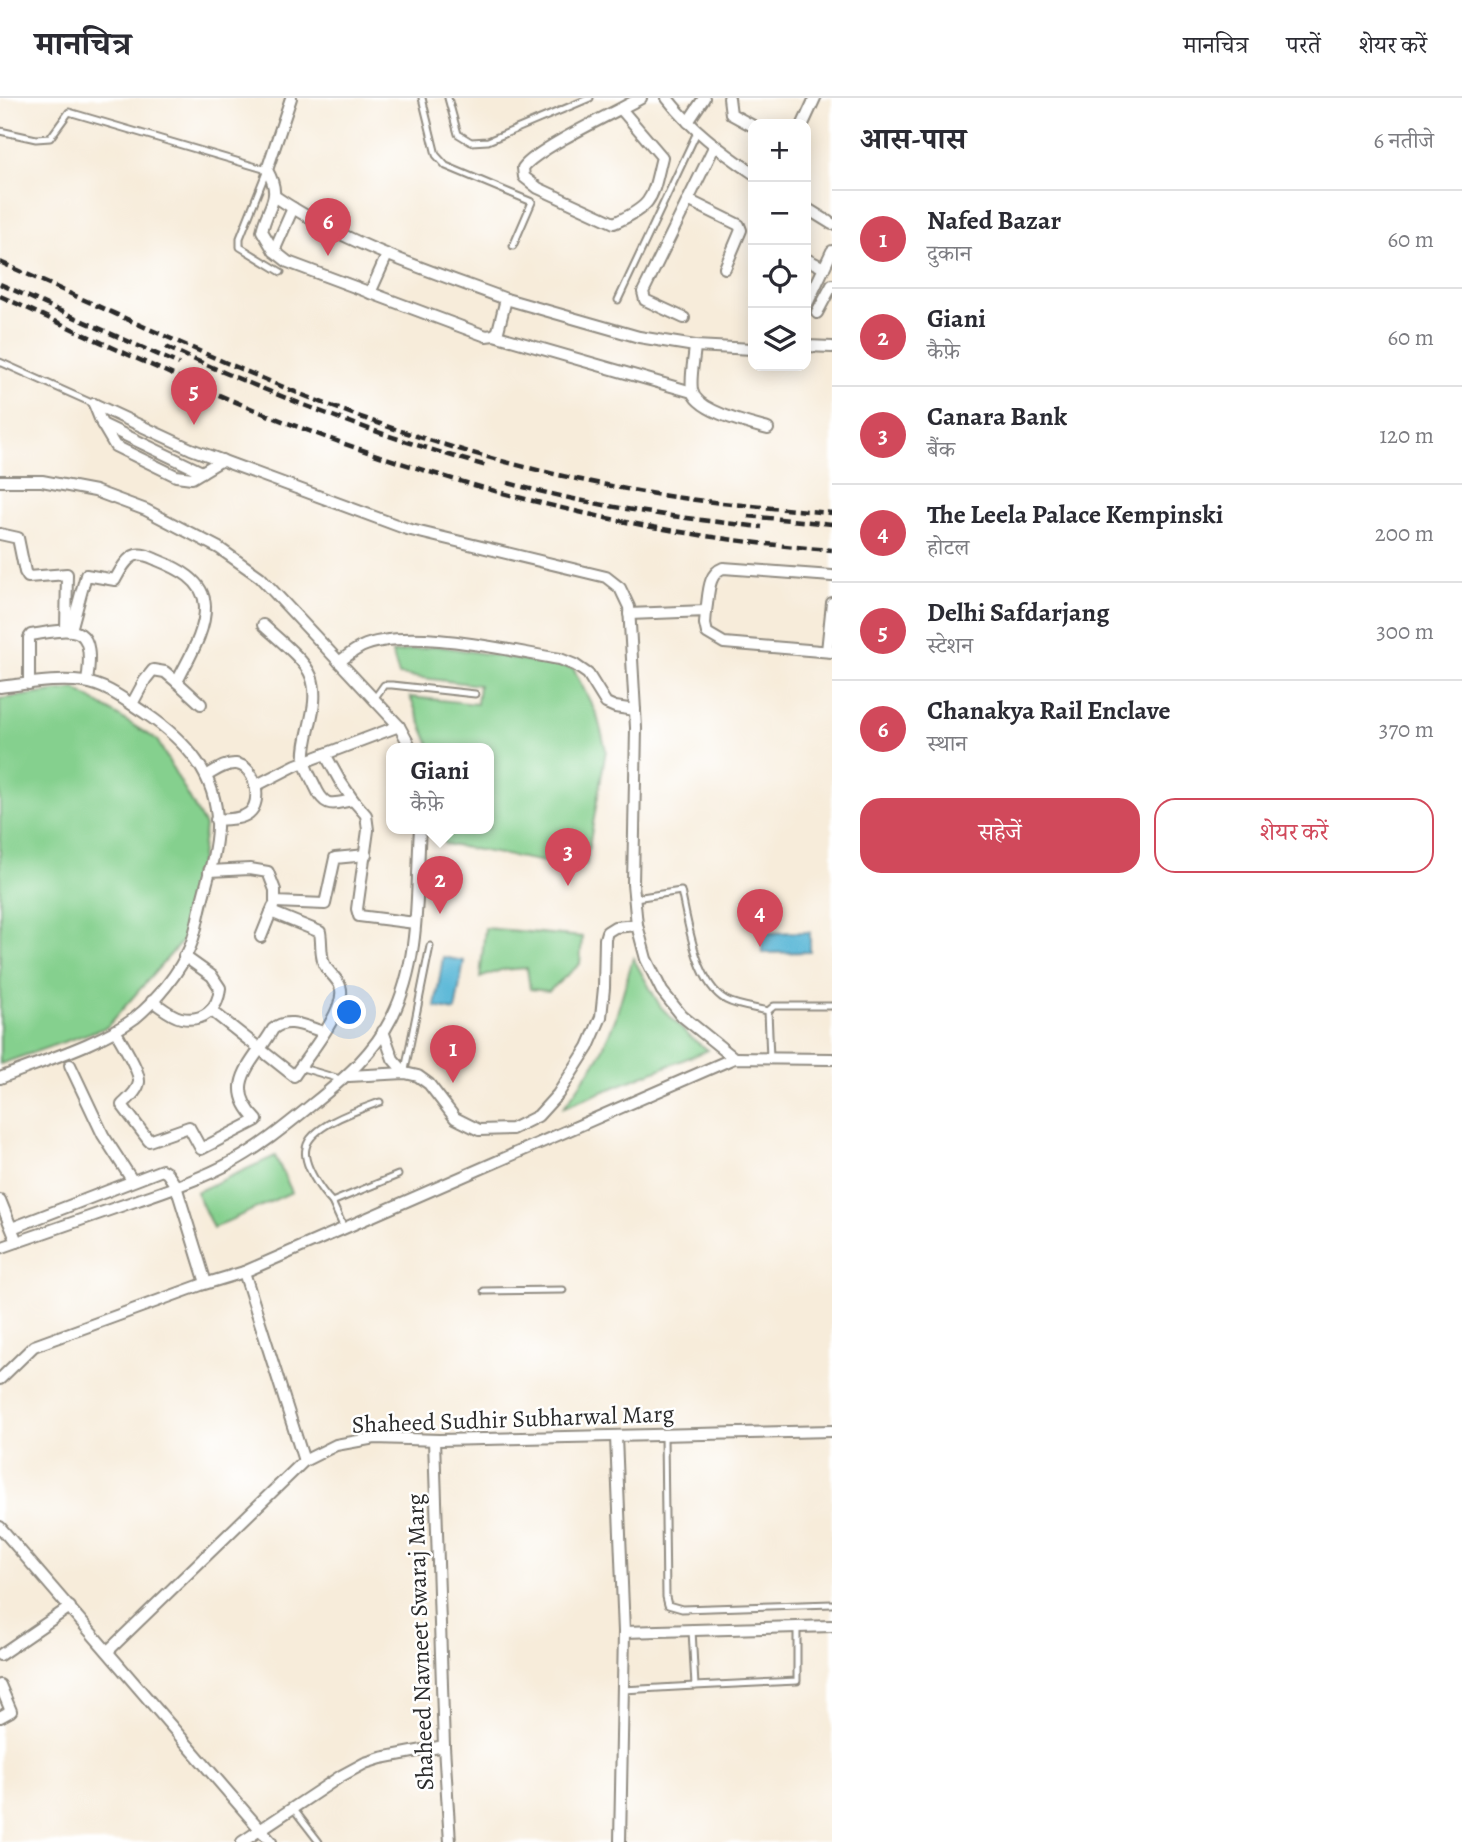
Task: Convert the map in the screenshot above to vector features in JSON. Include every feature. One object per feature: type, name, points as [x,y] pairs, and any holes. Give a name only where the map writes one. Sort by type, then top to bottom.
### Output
[{"type":"street","points":[[291,98],[267,170],[273,181],[276,197],[262,231],[274,251],[288,262],[486,336],[494,335],[692,392],[698,400],[731,420],[768,429]]},
{"type":"street","points":[[621,108],[662,156],[652,198],[638,212],[614,223],[538,188],[524,177],[523,168],[527,162],[621,108],[640,98]]},
{"type":"street","points":[[667,98],[698,131],[748,169]]},
{"type":"street","points":[[688,122],[704,98]]},
{"type":"street","points":[[729,98],[731,114],[748,123]]},
{"type":"street","points":[[805,119],[815,98]]},
{"type":"street","points":[[684,318],[645,300],[643,292],[715,145]]},
{"type":"street","points":[[276,197],[387,255],[506,299],[639,337],[695,346],[748,349]]},
{"type":"street","points":[[688,200],[740,225],[741,230],[724,268]]},
{"type":"street","points":[[274,251],[293,208]]},
{"type":"street","points":[[811,211],[832,224]]},
{"type":"street","points":[[811,295],[832,251]]},
{"type":"street","points":[[370,293],[387,255]]},
{"type":"street","points":[[811,262],[824,268]]},
{"type":"street","points":[[817,313],[832,285]]},
{"type":"street","points":[[494,335],[498,331],[506,299]]},
{"type":"street","points":[[692,392],[695,346]]},
{"type":"street","points":[[811,346],[832,347]]},
{"type":"street","points":[[94,404],[102,424],[202,472],[222,460]]},
{"type":"street","points":[[94,404],[191,449],[407,528],[606,578],[620,588],[629,614],[635,710],[637,925],[646,959],[662,991],[682,1016],[734,1058]]},
{"type":"street","points":[[0,481],[42,481],[76,486],[146,510],[219,548],[260,577],[399,726],[408,743]]},
{"type":"street","points":[[0,534],[18,538],[28,577],[67,573],[69,630]]},
{"type":"street","points":[[69,630],[86,575],[116,580],[133,555],[144,555],[179,569],[204,595],[206,608],[201,632],[177,682]]},
{"type":"street","points":[[832,576],[723,568],[716,570],[712,576],[705,625],[707,633],[724,643],[829,652],[832,603]]},
{"type":"street","points":[[629,614],[706,611]]},
{"type":"street","points":[[264,625],[307,668],[312,678],[314,705],[304,762],[321,799],[326,803],[354,800]]},
{"type":"street","points":[[29,684],[31,635],[69,630],[79,632],[87,640],[87,682]]},
{"type":"street","points":[[339,662],[362,647],[404,638],[560,659],[588,674],[606,703],[635,710]]},
{"type":"street","points":[[132,704],[153,670],[165,671],[201,704]]},
{"type":"street","points":[[0,687],[67,680],[87,682],[108,689],[169,729],[187,747],[206,776],[214,799],[216,820],[213,856],[190,947],[174,974],[152,1001],[135,1017],[115,1030],[0,1078]]},
{"type":"street","points":[[255,786],[304,762],[399,726]]},
{"type":"street","points":[[325,754],[340,781],[366,815],[368,830],[357,909],[359,916],[415,923]]},
{"type":"street","points":[[206,776],[234,763],[250,772],[255,786],[257,801],[250,813],[216,820]]},
{"type":"street","points":[[0,1248],[176,1186],[231,1163],[265,1142],[346,1078],[374,1047],[392,1016],[403,986],[412,953],[420,834]]},
{"type":"street","points":[[273,907],[325,904],[335,858],[366,855]]},
{"type":"street","points":[[209,871],[250,869],[268,872],[275,890],[273,907],[261,937]]},
{"type":"street","points":[[212,1011],[294,1076],[332,1020],[341,989],[325,964],[320,932],[273,907]]},
{"type":"street","points":[[346,1078],[405,1073],[418,1076],[429,1084],[455,1118],[479,1130],[512,1129],[538,1116],[564,1085],[588,1047],[601,1017],[607,932],[637,925]]},
{"type":"street","points":[[152,1001],[179,1018],[208,1014],[216,1006],[220,988],[212,976],[184,956]]},
{"type":"street","points":[[115,1030],[139,1081],[137,1088],[122,1105],[128,1115],[149,1141],[189,1127],[201,1149],[257,1120],[240,1096],[240,1080],[273,1029],[280,1023],[289,1022],[324,1032]]},
{"type":"street","points":[[383,1031],[393,1059],[405,1073]]},
{"type":"street","points":[[0,1379],[34,1346],[206,1283],[244,1272],[734,1058],[832,1059]]},
{"type":"street","points":[[70,1065],[103,1135],[132,1180]]},
{"type":"street","points":[[12,1228],[162,1170],[176,1186],[206,1283]]},
{"type":"street","points":[[0,1200],[17,1242]]},
{"type":"street","points":[[244,1272],[304,1461]]},
{"type":"street","name":"Shaheed Sudhir Subharwal Marg","points":[[108,1651],[304,1461],[337,1445],[375,1438],[434,1440],[832,1432]]},
{"type":"street","points":[[616,1437],[624,1632],[620,1842]]},
{"type":"street","name":"Shaheed Navneet Swaraj Marg","points":[[434,1440],[444,1746],[450,1842]]},
{"type":"street","points":[[0,1527],[271,1842]]},
{"type":"street","points":[[0,1655],[70,1608]]},
{"type":"street","points":[[624,1632],[832,1626]]},
{"type":"street","points":[[0,1685],[11,1710],[0,1717]]},
{"type":"street","points":[[242,1842],[292,1807],[365,1763],[444,1746]]},
{"type":"lane","points":[[422,98],[436,155],[446,166],[531,202],[513,246]]},
{"type":"lane","points":[[448,98],[458,134],[471,142],[488,141],[590,98]]},
{"type":"lane","points":[[0,131],[36,139],[50,138],[69,112],[267,170],[240,238],[240,247],[281,272]]},
{"type":"lane","points":[[618,300],[698,131]]},
{"type":"lane","points":[[0,362],[94,404]]},
{"type":"lane","points":[[374,699],[384,685],[475,694]]},
{"type":"lane","points":[[635,898],[681,891],[700,967],[719,994],[728,1001],[768,1011]]},
{"type":"lane","points":[[405,1073],[430,946]]},
{"type":"lane","points":[[768,1011],[774,1006],[832,1006]]},
{"type":"lane","points":[[768,1011],[770,1058]]},
{"type":"lane","points":[[299,1067],[346,1078]]},
{"type":"lane","points":[[344,1228],[332,1202],[319,1188],[306,1156],[306,1147],[313,1137],[340,1116],[380,1102]]},
{"type":"lane","points":[[332,1202],[398,1175]]},
{"type":"lane","points":[[484,1291],[563,1290]]},
{"type":"lane","points":[[664,1436],[668,1605],[682,1609],[832,1604]]},
{"type":"lane","points":[[623,1690],[797,1681],[797,1627]]},
{"type":"lane","points":[[692,1630],[695,1686]]},
{"type":"lane","points":[[292,1807],[319,1842]]},
{"type":"green space","points":[[437,646],[573,668],[597,715],[606,750],[586,864],[567,866],[445,844],[439,834],[494,834],[494,743],[429,743],[410,697],[477,704],[479,685],[399,675],[392,653]]},
{"type":"green space","points":[[75,689],[157,740],[205,826],[192,930],[107,1027],[0,1064],[0,699]]},
{"type":"green space","points":[[485,928],[582,937],[580,964],[549,991],[530,989],[527,968],[501,970],[480,978]]},
{"type":"green space","points":[[633,958],[660,1006],[691,1038],[708,1050],[564,1107],[599,1057],[615,1020]]},
{"type":"green space","points":[[275,1156],[292,1192],[213,1228],[196,1192]]},
{"type":"water","points":[[810,932],[810,952],[762,953],[761,933]]},
{"type":"water","points":[[443,957],[464,961],[455,1011],[435,1007]]},
{"type":"railway","points":[[0,262],[304,395],[434,441],[566,477],[638,491],[721,503],[832,513]]},
{"type":"railway","points":[[0,284],[179,364]]},
{"type":"railway","points":[[0,296],[247,407],[331,439],[453,479],[578,512],[641,525],[705,536],[832,550]]},
{"type":"railway","points":[[166,347],[325,413],[487,466]]},
{"type":"railway","points":[[508,483],[634,510],[762,527]]},
{"type":"railway","points":[[748,516],[832,524]]},
{"type":"place","name":"Chanakya Rail Enclave","points":[[328,256]]},
{"type":"place","name":"Delhi Safdarjang","points":[[194,425]]},
{"type":"place","name":"Canara Bank","points":[[568,886]]},
{"type":"place","name":"Giani","points":[[440,914]]},
{"type":"place","name":"The Leela Palace Kempinski","points":[[760,947]]},
{"type":"place","name":"Nafed Bazar","points":[[453,1083]]}]
